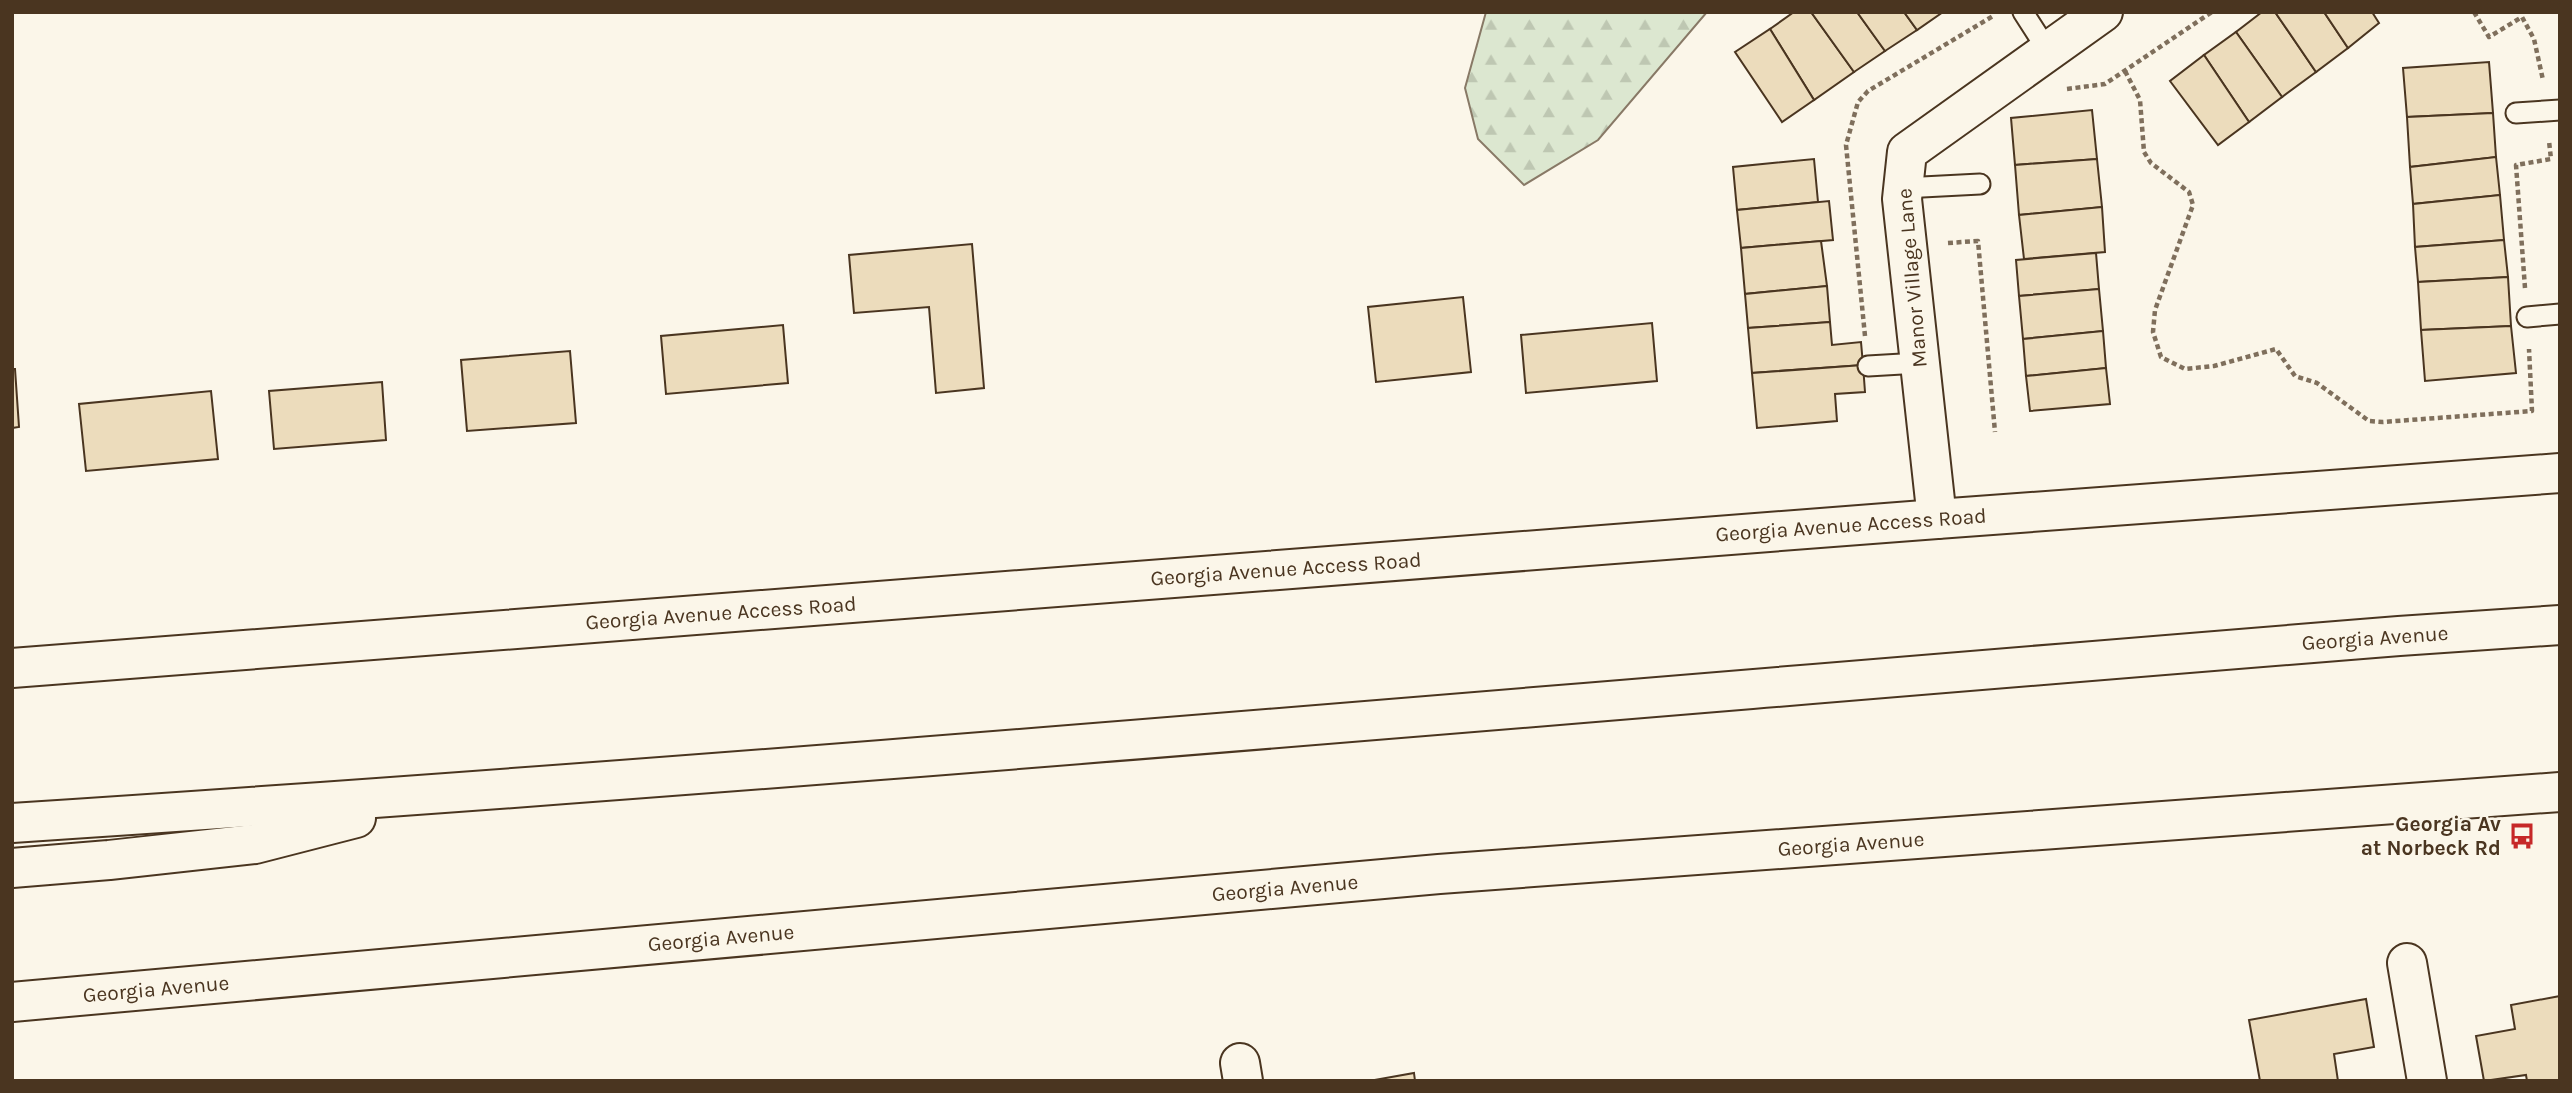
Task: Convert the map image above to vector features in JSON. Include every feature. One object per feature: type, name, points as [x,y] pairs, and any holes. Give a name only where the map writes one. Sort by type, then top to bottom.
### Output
[{"type":"main road","name":"Manor Village Lane","points":[[1937,519],[1902,199],[1921,188],[1907,152],[2103,12]]},
{"type":"main road","name":"Georgia Avenue Access Road","points":[[12,668],[2560,473]]},
{"type":"main road","name":"Georgia Avenue","points":[[12,823],[450,794],[2560,625]]},
{"type":"main road","name":"Georgia Avenue","points":[[12,1002],[1439,874],[2560,792]]},
{"type":"main road","points":[[12,868],[255,844],[450,794]]},
{"type":"main road","points":[[2407,963],[2427,1081]]},
{"type":"lane","points":[[2023,12],[2048,51]]},
{"type":"lane","points":[[2516,113],[2553,110]]},
{"type":"lane","points":[[1921,188],[1980,184]]},
{"type":"lane","points":[[2527,317],[2560,314]]},
{"type":"lane","points":[[1868,366],[1919,363]]},
{"type":"path","points":[[2056,90],[2105,84],[2212,12]]},
{"type":"path","points":[[2124,71],[2140,100],[2144,152],[2151,163],[2189,192],[2193,205],[2155,310],[2153,332],[2161,357],[2185,369],[2214,366],[2276,349],[2295,376],[2317,383],[2369,421],[2532,411],[2516,165],[2551,159],[2553,110],[2534,39],[2522,17],[2489,37],[2474,12]]},
{"type":"path","points":[[1921,188],[1943,243],[1978,241],[1995,432]]},
{"type":"green space","points":[[1486,12],[1707,12],[1598,140],[1524,185],[1478,139],[1465,88]]},
{"type":"building","points":[[1794,12],[1811,12],[1854,72],[1814,100],[1770,29]]},
{"type":"building","points":[[1811,12],[1857,12],[1885,51],[1854,72]]},
{"type":"building","points":[[1857,12],[1904,12],[1917,30],[1885,51]]},
{"type":"building","points":[[1904,12],[1943,12],[1917,30]]},
{"type":"building","points":[[2262,12],[2275,12],[2316,72],[2282,97],[2236,32]]},
{"type":"building","points":[[2275,12],[2324,12],[2348,48],[2316,72]]},
{"type":"building","points":[[2324,12],[2372,12],[2379,23],[2348,48]]},
{"type":"building","points":[[1770,29],[1814,100],[1782,122],[1735,52]]},
{"type":"building","points":[[2236,32],[2282,97],[2249,122],[2204,55]]},
{"type":"building","points":[[2204,55],[2249,122],[2218,145],[2170,81]]},
{"type":"building","points":[[2489,62],[2493,113],[2407,117],[2403,68]]},
{"type":"building","points":[[2092,110],[2097,159],[2015,165],[2011,118]]},
{"type":"building","points":[[2493,113],[2496,157],[2410,167],[2407,117]]},
{"type":"building","points":[[2496,157],[2500,195],[2413,204],[2410,167]]},
{"type":"building","points":[[1814,159],[1818,202],[1737,210],[1733,167]]},
{"type":"building","points":[[2097,159],[2102,207],[2019,215],[2015,165]]},
{"type":"building","points":[[2500,195],[2504,240],[2415,247],[2413,204]]},
{"type":"building","points":[[1829,201],[1833,240],[1741,248],[1737,210]]},
{"type":"building","points":[[2102,207],[2105,252],[2024,259],[2019,215]]},
{"type":"building","points":[[2504,240],[2508,277],[2418,282],[2415,247]]},
{"type":"building","points":[[1821,241],[1827,286],[1745,294],[1741,248]]},
{"type":"building","points":[[972,244],[984,388],[936,393],[929,307],[854,313],[849,255]]},
{"type":"building","points":[[2096,253],[2099,289],[2019,296],[2016,260]]},
{"type":"building","points":[[2508,277],[2511,326],[2421,330],[2418,282]]},
{"type":"building","points":[[1827,286],[1830,322],[1748,328],[1745,294]]},
{"type":"building","points":[[2099,289],[2103,331],[2023,339],[2019,296]]},
{"type":"building","points":[[1463,297],[1471,372],[1376,382],[1368,307]]},
{"type":"building","points":[[1830,322],[1832,345],[1861,342],[1863,365],[1752,373],[1748,328]]},
{"type":"building","points":[[1652,323],[1657,381],[1526,393],[1521,335]]},
{"type":"building","points":[[783,325],[788,383],[666,394],[661,336]]},
{"type":"building","points":[[2511,326],[2516,373],[2425,381],[2421,330]]},
{"type":"building","points":[[2103,331],[2106,368],[2026,376],[2023,339]]},
{"type":"building","points":[[570,351],[576,423],[467,431],[461,360]]},
{"type":"building","points":[[1863,365],[1865,392],[1835,394],[1837,421],[1757,428],[1752,373]]},
{"type":"building","points":[[2106,368],[2110,404],[2030,411],[2026,376]]},
{"type":"building","points":[[12,369],[15,369],[19,427],[12,428]]},
{"type":"building","points":[[382,382],[386,440],[274,449],[269,391]]},
{"type":"building","points":[[211,391],[218,459],[86,471],[79,404]]},
{"type":"building","points":[[2560,996],[2560,1081],[2527,1081],[2526,1075],[2484,1081],[2476,1036],[2515,1029],[2511,1005]]},
{"type":"building","points":[[2366,999],[2374,1047],[2334,1054],[2338,1081],[2260,1081],[2249,1020]]},
{"type":"building","points":[[1414,1073],[1415,1081],[1369,1081]]},
{"type":"place","name":"Georgia Av at Norbeck Rd","points":[[2522,836]]}]
